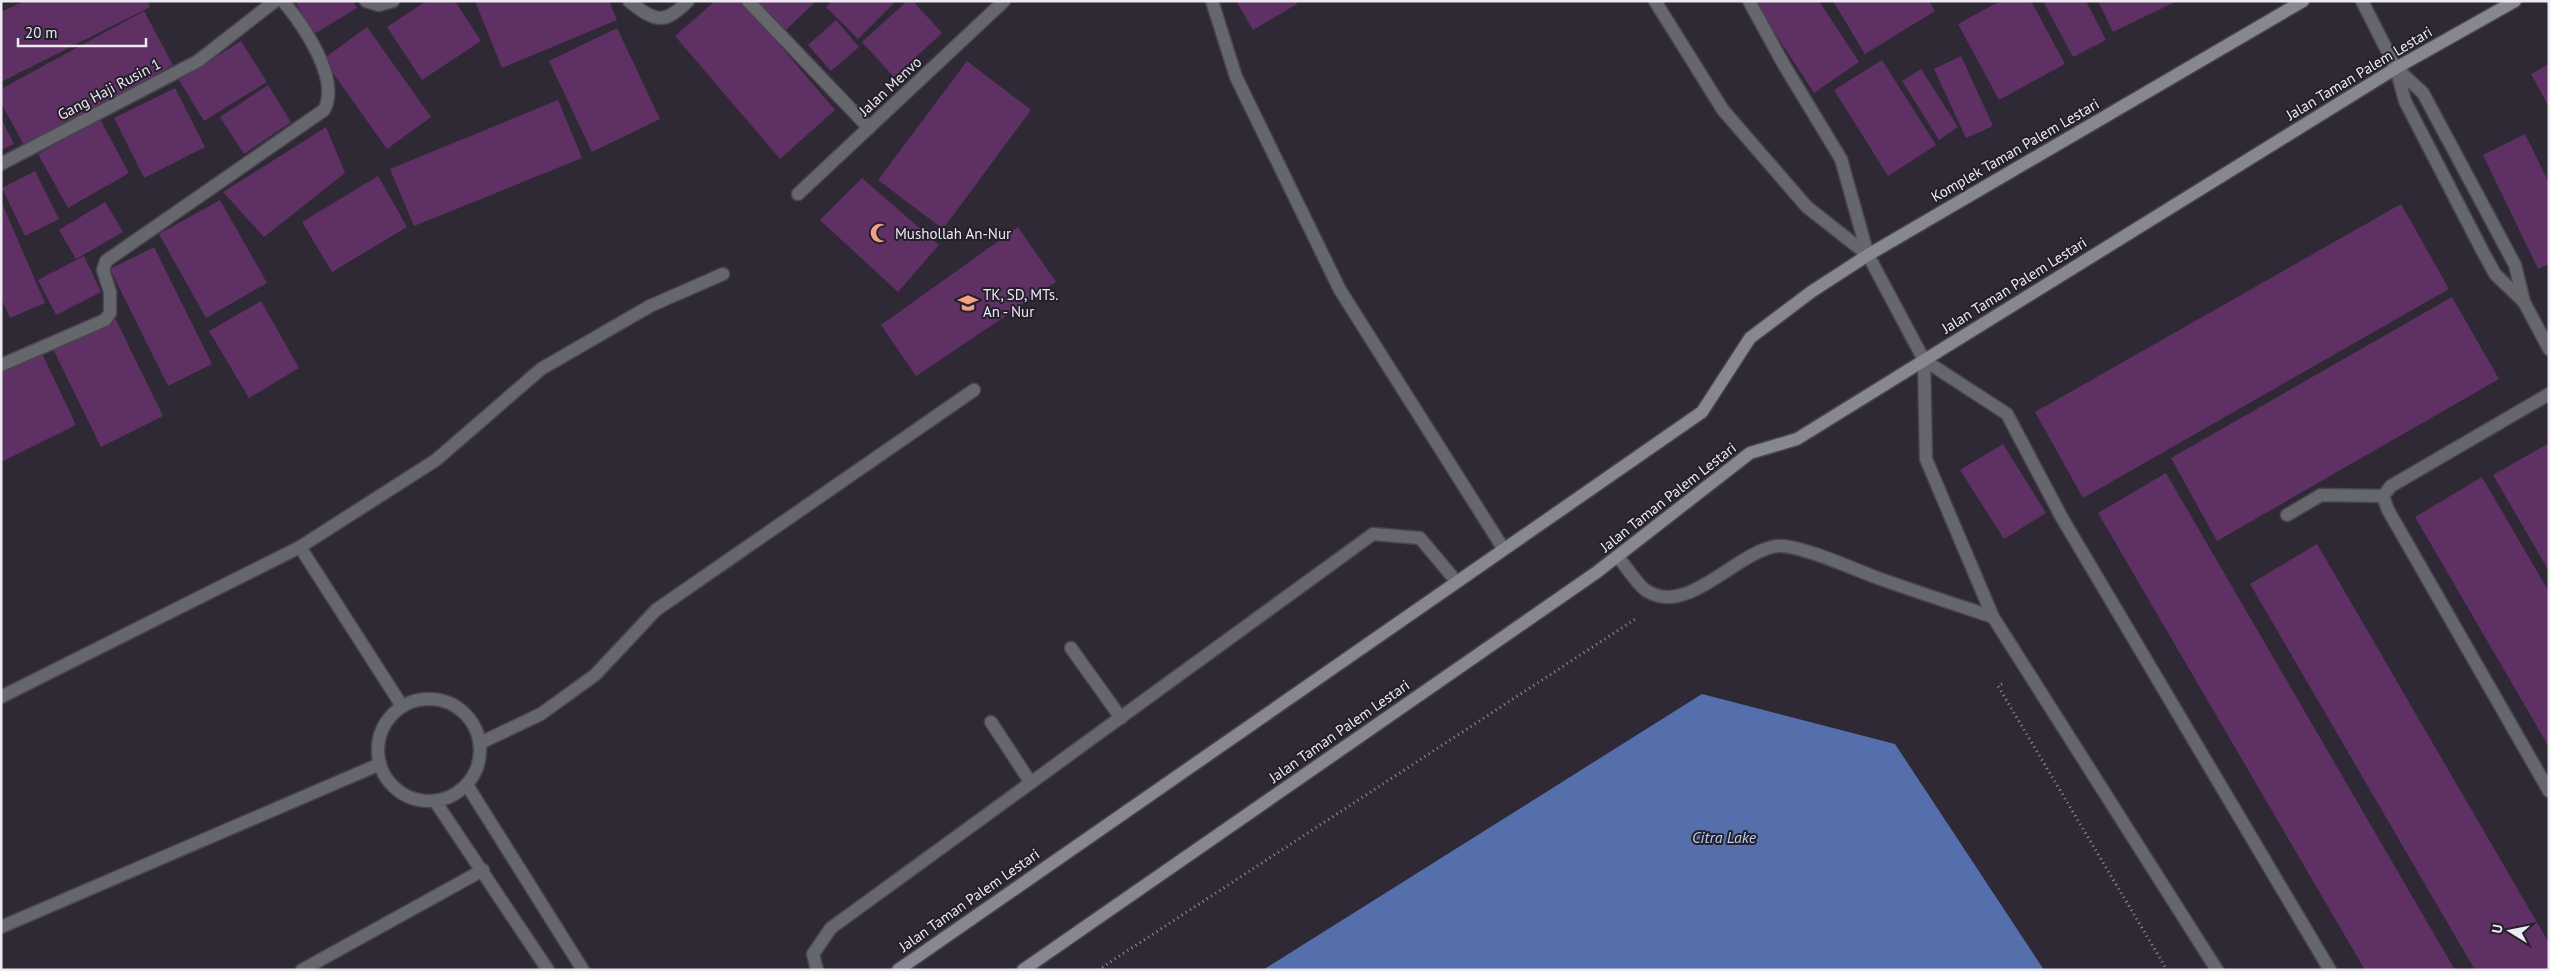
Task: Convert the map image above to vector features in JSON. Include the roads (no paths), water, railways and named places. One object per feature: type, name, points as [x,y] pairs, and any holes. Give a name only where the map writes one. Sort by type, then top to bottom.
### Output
[{"type":"street","name":"Gang Haji Rusin 1","points":[[1,164],[198,61],[275,1]]},
{"type":"street","points":[[1,365],[105,320],[110,313],[110,292],[103,270],[106,261],[324,110],[330,100],[328,84],[314,44],[283,1]]},
{"type":"street","points":[[366,1],[379,5],[393,1]]},
{"type":"street","points":[[630,1],[650,15],[666,18],[672,17],[688,1]]},
{"type":"street","points":[[748,1],[869,128]]},
{"type":"street","name":"Jalan Menvo","points":[[798,194],[1004,1]]},
{"type":"street","points":[[1212,1],[1236,77],[1340,290],[1503,548]]},
{"type":"street","points":[[1655,1],[1723,110],[1807,207],[1868,255]]},
{"type":"street","points":[[1749,1],[1840,159],[1868,255],[1924,360],[1926,459],[1994,617],[2217,970]]},
{"type":"street","name":"Komplek Taman Palem Lestari","points":[[1750,338],[1811,292],[1868,255],[2303,1]]},
{"type":"street","points":[[2362,1],[2396,68],[2406,101],[2483,252],[2495,274],[2524,302]]},
{"type":"street","name":"Jalan Taman Palem Lestari","points":[[1023,970],[1618,557],[1750,453],[1797,439],[2396,68],[2515,1]]},
{"type":"street","points":[[2396,68],[2423,93],[2515,265],[2524,302],[2549,349]]},
{"type":"street","points":[[1,697],[300,547],[436,460],[541,369],[650,306],[723,274]]},
{"type":"street","name":"Jalan Taman Palem Lestari","points":[[898,970],[1503,548],[1702,412],[1750,338]]},
{"type":"street","points":[[1924,360],[2007,414],[2062,518],[2330,970]]},
{"type":"street","points":[[480,743],[549,708],[595,675],[656,610],[974,390]]},
{"type":"street","points":[[2383,496],[2391,486],[2549,394]]},
{"type":"street","points":[[2287,515],[2321,495],[2383,496]]},
{"type":"street","points":[[2383,496],[2388,510],[2549,791]]},
{"type":"street","points":[[817,970],[813,954],[830,928],[1373,534],[1420,538],[1456,581]]},
{"type":"street","points":[[1618,557],[1647,591],[1668,598],[1687,594],[1762,551],[1779,546],[1811,553],[1914,591],[1994,617]]},
{"type":"street","points":[[300,547],[402,706]]},
{"type":"street","points":[[1071,648],[1121,718]]},
{"type":"street","points":[[426,699],[451,703],[471,719],[480,743],[480,758],[475,772],[467,785],[447,798],[435,801],[416,800],[400,792],[387,780],[380,764],[379,742],[387,721],[402,706],[426,699]]},
{"type":"street","points":[[991,722],[1031,783]]},
{"type":"street","points":[[1,927],[380,764]]},
{"type":"street","points":[[467,785],[583,970]]},
{"type":"street","points":[[435,801],[483,870],[548,970]]},
{"type":"street","points":[[302,970],[483,870]]},
{"type":"water","name":"Citra Lake","points":[[1702,694],[1895,744],[2044,970],[1263,970]]},
{"type":"place","name":"Mushollah An-Nur","points":[[880,233]]},
{"type":"place","name":"TK, SD, MTs. An - Nur","points":[[968,303]]}]
